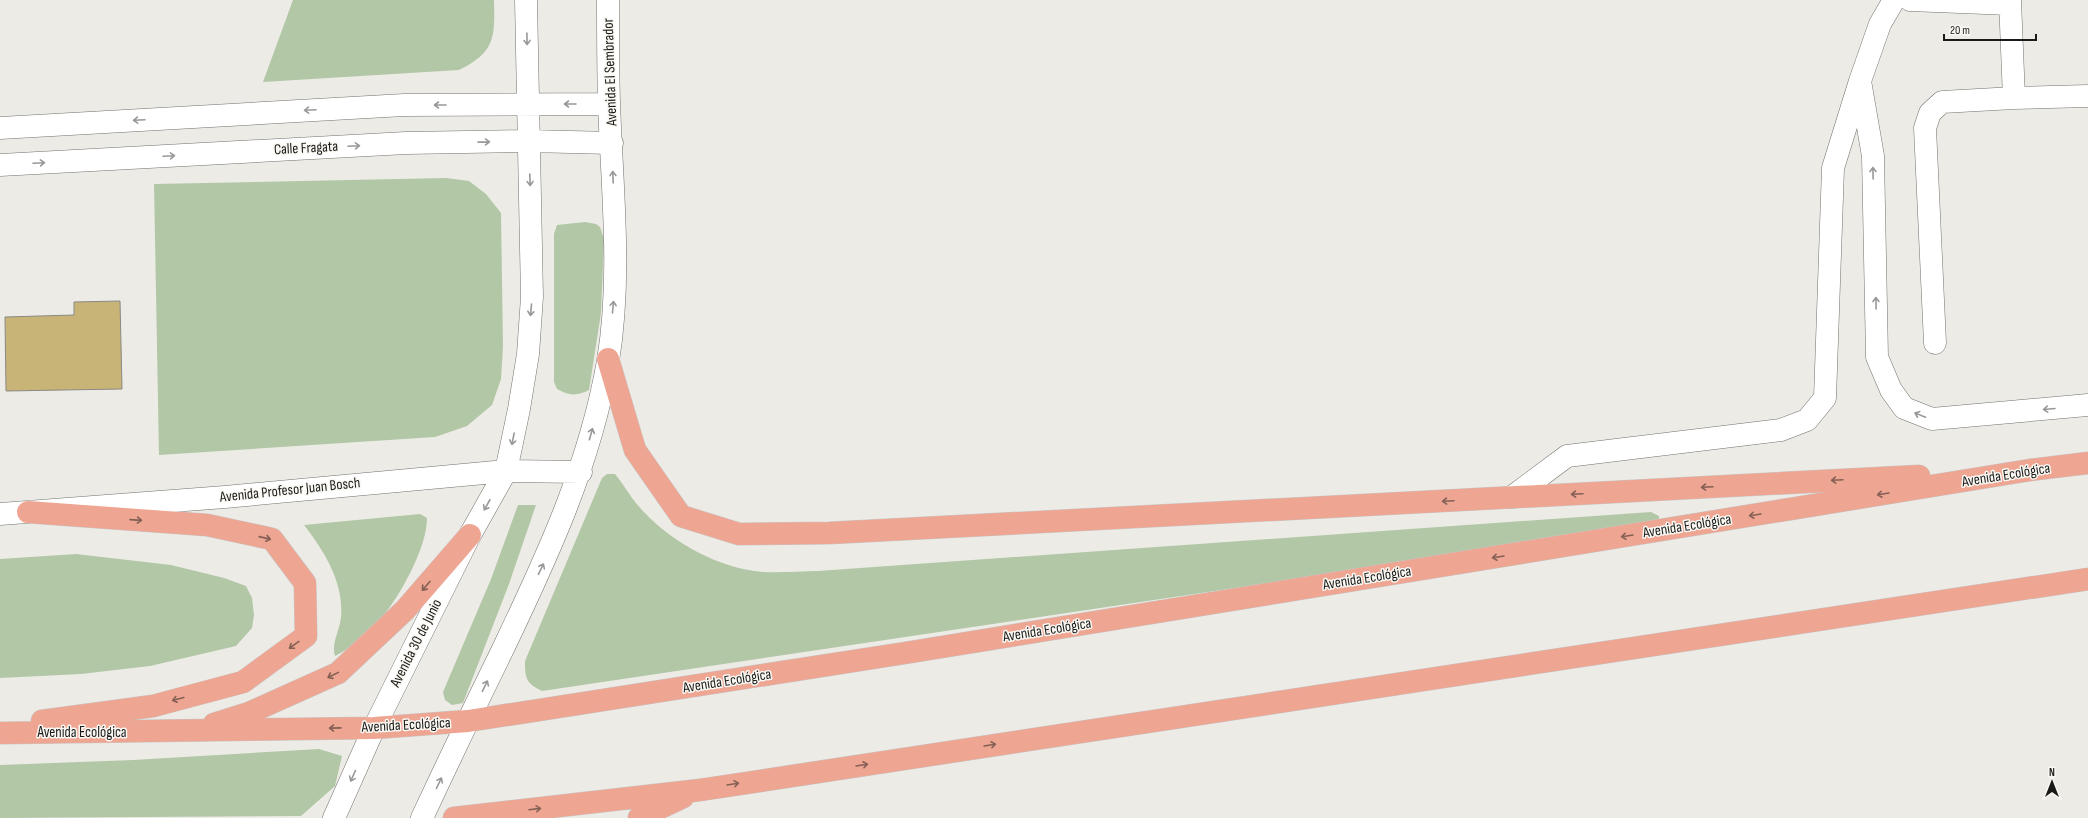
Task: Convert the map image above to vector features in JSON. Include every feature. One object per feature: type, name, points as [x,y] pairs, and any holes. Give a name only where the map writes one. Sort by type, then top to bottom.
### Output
[{"type":"main road","points":[[608,360],[635,450],[681,516],[739,534],[829,533],[2030,470]]},
{"type":"main road","name":"Avenida Ecológica","points":[[0,733],[374,728],[468,721],[906,653],[2030,470],[2088,463]]},
{"type":"main road","points":[[0,727],[153,706],[243,682],[306,636],[305,583],[272,539],[207,525],[28,512]]},
{"type":"main road","points":[[189,731],[249,713],[338,673],[405,610],[470,535]]},
{"type":"main road","points":[[454,818],[700,790],[2088,579]]},
{"type":"main road","points":[[639,818],[700,790]]},
{"type":"street","points":[[526,0],[529,141]]},
{"type":"street","name":"Avenida El Sembrador","points":[[581,472],[596,418],[608,360],[614,298],[616,224],[609,104],[608,0]]},
{"type":"street","points":[[1512,497],[1567,456],[1781,430],[1807,420],[1825,398],[1832,168],[1880,24],[1894,0]]},
{"type":"street","points":[[1910,0],[2010,2],[2014,98]]},
{"type":"street","points":[[1860,81],[1873,156],[1877,357],[1890,390],[1904,408],[1932,419],[2088,405]]},
{"type":"street","points":[[1936,343],[1925,128],[1930,113],[1942,102],[2088,96]]},
{"type":"street","points":[[0,128],[404,105],[609,104]]},
{"type":"street","name":"Calle Fragata","points":[[0,165],[406,143],[529,141],[612,143]]},
{"type":"street","name":"Avenida 30 de Junio","points":[[334,818],[374,728],[470,535],[506,471],[528,354],[532,297],[529,141]]},
{"type":"street","name":"Avenida Profesor Juan Bosch","points":[[0,514],[506,471],[581,472]]},
{"type":"street","points":[[422,818],[548,555],[581,472]]},
{"type":"green space","points":[[293,0],[494,0],[493,34],[486,50],[480,57],[459,70],[263,82]]},
{"type":"green space","points":[[446,178],[469,181],[486,194],[501,213],[503,346],[501,379],[492,405],[467,426],[435,437],[159,455],[154,184]]},
{"type":"green space","points":[[585,222],[596,224],[600,227],[604,239],[601,313],[589,390],[573,394],[565,393],[557,389],[554,382],[554,234],[557,225]]},
{"type":"green space","points":[[607,474],[615,474],[643,511],[655,523],[682,543],[697,552],[729,565],[746,570],[763,572],[818,571],[1651,512],[1659,516],[1659,522],[1651,526],[542,691],[528,680],[525,672],[525,661],[602,478]]},
{"type":"green space","points":[[518,505],[536,505],[509,584],[463,703],[452,705],[445,700],[443,692],[491,579]]},
{"type":"green space","points":[[420,514],[427,518],[426,530],[418,555],[406,582],[384,615],[368,633],[355,644],[335,656],[334,646],[341,617],[341,604],[336,579],[319,545],[304,525]]},
{"type":"green space","points":[[76,554],[171,565],[224,578],[246,586],[252,598],[254,615],[252,628],[236,646],[150,666],[81,674],[0,678],[0,559]]},
{"type":"green space","points":[[319,749],[342,756],[335,786],[301,816],[0,818],[0,765],[133,760]]},
{"type":"building","points":[[120,301],[122,389],[6,391],[5,317],[74,315],[74,302]]}]
